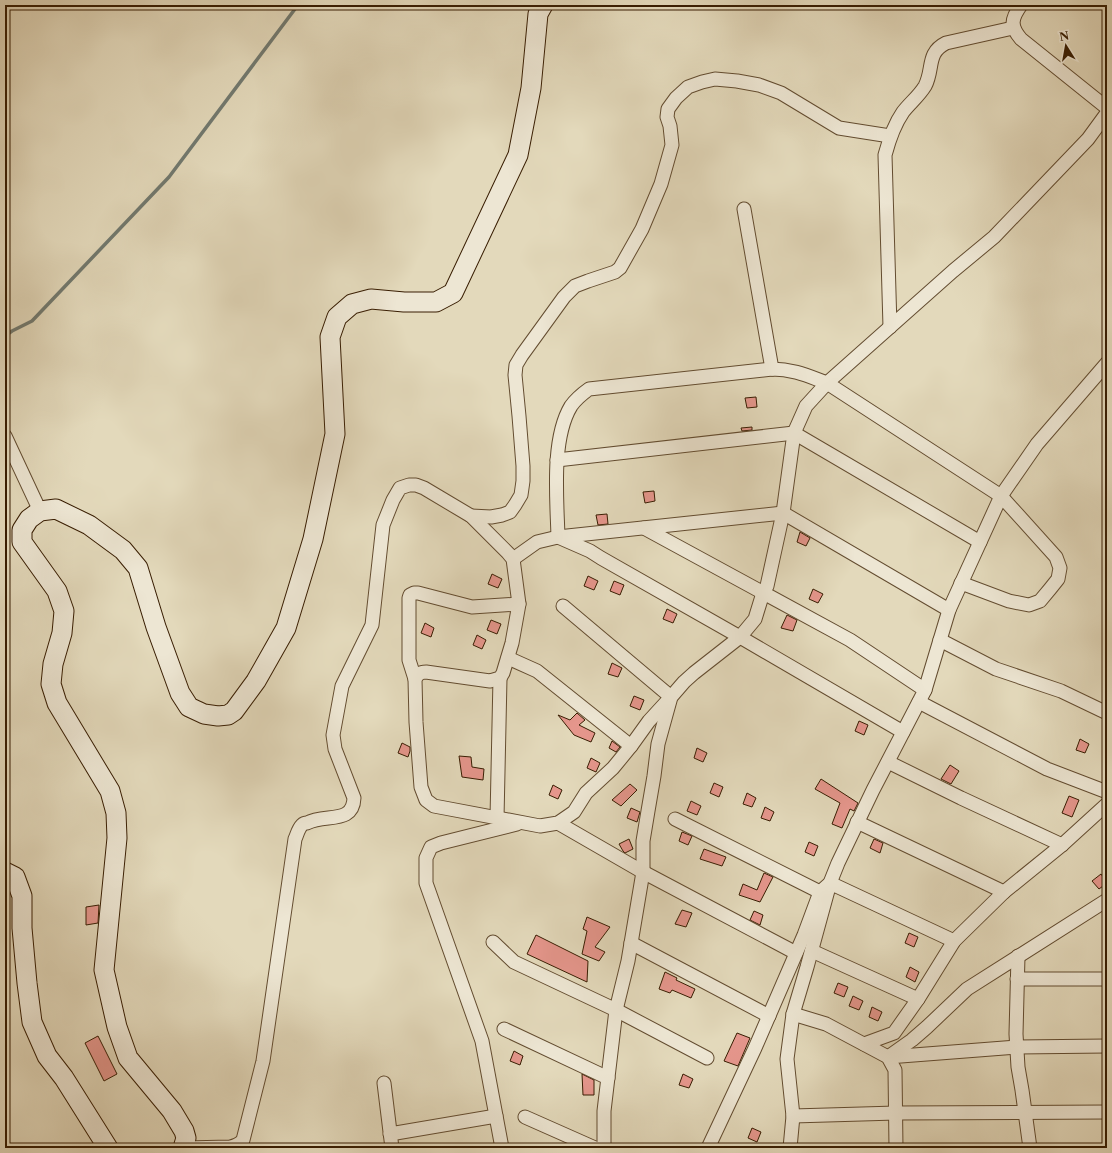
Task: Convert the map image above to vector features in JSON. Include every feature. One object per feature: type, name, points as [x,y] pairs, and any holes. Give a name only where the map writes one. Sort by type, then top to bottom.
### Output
[{"type":"main road","points":[[184,1148],[186,1138],[184,1131],[172,1111],[128,1058],[117,1027],[104,970],[117,838],[116,812],[110,791],[57,703],[51,684],[52,664],[62,633],[64,611],[57,591],[22,542],[22,530],[30,519],[40,511],[56,509],[89,525],[123,550],[138,568],[158,634],[180,693],[189,707],[204,714],[218,716],[228,715],[234,711],[256,681],[286,628],[313,540],[335,434],[330,337],[337,317],[352,304],[371,299],[436,302],[453,293],[518,155],[531,88],[538,14],[543,5]]},
{"type":"main road","points":[[5,872],[15,877],[22,896],[23,936],[32,1022],[47,1056],[64,1078],[108,1148]]},
{"type":"street","points":[[1021,5],[1015,13],[1012,22],[1015,32],[1021,39],[1107,108]]},
{"type":"street","points":[[890,327],[885,155],[890,136],[903,112],[918,97],[926,85],[935,52],[939,47],[946,43],[1013,28]]},
{"type":"street","points":[[471,516],[491,517],[510,512],[521,495],[523,474],[515,375],[516,365],[564,297],[576,286],[614,272],[620,268],[642,229],[661,184],[672,145],[670,126],[667,118],[668,109],[676,98],[688,87],[715,79],[759,85],[781,93],[839,128],[890,136]]},
{"type":"street","points":[[519,604],[472,607],[418,593],[410,595],[409,660],[415,679],[416,722],[421,787],[426,800],[434,806],[540,826],[558,823],[574,812],[586,793],[613,768],[649,721],[684,682],[740,637],[755,619],[763,593],[767,586],[783,513],[794,434],[806,406],[827,383],[952,271],[994,237],[1088,139],[1107,113]]},
{"type":"street","points":[[744,209],[772,369]]},
{"type":"street","points":[[708,1148],[769,1016],[825,888],[922,696],[949,610],[1001,496],[1037,444],[1107,363]]},
{"type":"street","points":[[558,537],[557,460],[564,422],[572,405],[581,394],[589,389],[772,369],[785,369],[827,383],[1001,496],[1056,557],[1060,568],[1058,578],[1040,601],[1029,605],[1009,601],[961,583]]},
{"type":"street","points":[[557,460],[794,434],[980,542]]},
{"type":"street","points":[[5,436],[40,511]]},
{"type":"street","points":[[184,1148],[230,1147],[240,1143],[243,1140],[263,1061],[295,839],[302,825],[313,819],[346,815],[350,812],[354,805],[354,798],[335,748],[333,735],[342,686],[372,625],[383,525],[393,500],[400,488],[409,485],[416,485],[424,488],[471,516],[513,559],[519,604],[512,643],[503,673],[500,678],[497,818]]},
{"type":"street","points":[[513,559],[537,542],[558,537],[783,513],[949,610]]},
{"type":"street","points":[[644,528],[850,640],[922,696],[1047,769],[1107,792]]},
{"type":"street","points":[[558,537],[590,551],[903,732]]},
{"type":"street","points":[[563,606],[671,698]]},
{"type":"street","points":[[940,640],[996,669],[1061,691],[1107,713]]},
{"type":"street","points":[[508,658],[537,671],[631,746]]},
{"type":"street","points":[[415,679],[421,672],[490,681],[500,678]]},
{"type":"street","points":[[604,1148],[604,1112],[616,1010],[628,961],[643,872],[643,841],[658,744],[671,698]]},
{"type":"street","points":[[888,762],[1062,845]]},
{"type":"street","points":[[864,1044],[894,1033],[918,999],[954,941],[1004,892],[1062,845],[1107,804]]},
{"type":"street","points":[[675,819],[825,888],[954,941]]},
{"type":"street","points":[[858,822],[1004,892]]},
{"type":"street","points":[[502,1148],[482,1041],[426,883],[426,858],[431,848],[441,843],[521,823]]},
{"type":"street","points":[[558,823],[643,872],[796,953]]},
{"type":"street","points":[[790,1148],[793,1116],[787,1059],[793,1014],[812,951],[825,888]]},
{"type":"street","points":[[888,1057],[912,1040],[967,989],[1107,900]]},
{"type":"street","points":[[493,942],[514,962],[616,1010],[707,1058]]},
{"type":"street","points":[[631,943],[769,1016]]},
{"type":"street","points":[[812,951],[918,999]]},
{"type":"street","points":[[1018,956],[1018,1067],[1030,1148]]},
{"type":"street","points":[[1017,979],[1107,979]]},
{"type":"street","points":[[793,1014],[826,1024],[888,1057],[1017,1047],[1107,1046]]},
{"type":"street","points":[[504,1029],[608,1078]]},
{"type":"street","points":[[888,1057],[895,1070],[896,1148]]},
{"type":"street","points":[[384,1083],[392,1148]]},
{"type":"street","points":[[793,1116],[896,1113],[1107,1112]]},
{"type":"street","points":[[390,1134],[496,1116]]},
{"type":"street","points":[[525,1117],[595,1148]]},
{"type":"building","points":[[756,397],[757,407],[747,408],[745,398]]},
{"type":"building","points":[[752,427],[752,430],[742,431],[741,428]]},
{"type":"building","points":[[654,491],[655,501],[645,503],[643,492]]},
{"type":"building","points":[[607,514],[608,524],[598,525],[596,515]]},
{"type":"building","points":[[800,532],[810,538],[806,546],[797,542]]},
{"type":"building","points":[[492,574],[502,579],[498,588],[488,584]]},
{"type":"building","points":[[588,576],[598,581],[594,590],[584,586]]},
{"type":"building","points":[[614,581],[624,585],[620,595],[610,591]]},
{"type":"building","points":[[813,589],[823,594],[818,603],[809,599]]},
{"type":"building","points":[[667,609],[677,614],[673,623],[663,619]]},
{"type":"building","points":[[787,615],[797,620],[793,631],[781,628]]},
{"type":"building","points":[[491,620],[501,624],[497,634],[487,630]]},
{"type":"building","points":[[425,623],[434,628],[431,637],[421,633]]},
{"type":"building","points":[[477,635],[486,640],[482,649],[473,645]]},
{"type":"building","points":[[612,663],[622,668],[618,677],[608,674]]},
{"type":"building","points":[[634,696],[644,700],[640,710],[630,706]]},
{"type":"building","points":[[577,713],[585,720],[579,725],[595,733],[591,742],[574,735],[558,715],[570,720]]},
{"type":"building","points":[[859,721],[868,725],[864,735],[855,731]]},
{"type":"building","points":[[1080,739],[1089,744],[1085,753],[1076,750]]},
{"type":"building","points":[[612,741],[620,747],[616,752],[609,748]]},
{"type":"building","points":[[402,743],[410,747],[408,757],[398,753]]},
{"type":"building","points":[[697,748],[707,753],[703,762],[694,758]]},
{"type":"building","points":[[459,756],[471,757],[472,767],[484,769],[483,780],[462,777]]},
{"type":"building","points":[[591,758],[600,763],[596,772],[587,768]]},
{"type":"building","points":[[950,765],[959,771],[951,784],[941,779]]},
{"type":"building","points":[[821,779],[858,803],[854,811],[850,809],[842,828],[832,824],[840,803],[815,789]]},
{"type":"building","points":[[714,783],[723,787],[719,797],[710,793]]},
{"type":"building","points":[[630,784],[637,790],[621,806],[612,800]]},
{"type":"building","points":[[553,785],[562,790],[558,799],[549,795]]},
{"type":"building","points":[[747,793],[756,798],[752,807],[743,804]]},
{"type":"building","points":[[1069,796],[1079,800],[1072,817],[1062,813]]},
{"type":"building","points":[[691,801],[701,806],[697,815],[687,811]]},
{"type":"building","points":[[765,807],[774,812],[770,821],[761,818]]},
{"type":"building","points":[[631,808],[640,812],[637,822],[627,818]]},
{"type":"building","points":[[682,832],[692,836],[688,845],[679,841]]},
{"type":"building","points":[[629,839],[633,849],[625,853],[619,844]]},
{"type":"building","points":[[874,839],[883,843],[880,853],[870,848]]},
{"type":"building","points":[[809,842],[818,846],[814,856],[805,852]]},
{"type":"building","points":[[704,849],[726,857],[722,866],[700,859]]},
{"type":"building","points":[[764,873],[773,877],[760,902],[739,895],[743,884],[757,890]]},
{"type":"building","points":[[1101,874],[1107,883],[1099,889],[1092,881]]},
{"type":"building","points":[[99,905],[98,923],[86,925],[86,907]]},
{"type":"building","points":[[682,910],[692,913],[686,927],[675,924]]},
{"type":"building","points":[[754,911],[763,915],[760,925],[750,920]]},
{"type":"building","points":[[587,917],[610,927],[595,947],[605,952],[599,961],[582,954],[587,931],[583,929]]},
{"type":"building","points":[[909,933],[918,937],[914,947],[905,943]]},
{"type":"building","points":[[536,935],[588,961],[587,982],[527,954]]},
{"type":"building","points":[[910,967],[919,972],[915,982],[906,977]]},
{"type":"building","points":[[665,972],[677,978],[676,980],[695,989],[691,998],[672,990],[670,993],[659,989]]},
{"type":"building","points":[[838,983],[848,987],[844,997],[834,993]]},
{"type":"building","points":[[853,996],[863,1001],[859,1010],[849,1006]]},
{"type":"building","points":[[872,1007],[882,1012],[878,1021],[869,1017]]},
{"type":"building","points":[[737,1033],[750,1038],[738,1066],[724,1061]]},
{"type":"building","points":[[98,1036],[117,1074],[104,1081],[85,1043]]},
{"type":"building","points":[[514,1051],[523,1056],[520,1065],[510,1061]]},
{"type":"building","points":[[582,1074],[594,1080],[594,1095],[583,1095]]},
{"type":"building","points":[[683,1074],[693,1079],[689,1088],[679,1085]]},
{"type":"building","points":[[752,1128],[761,1132],[757,1142],[748,1138]]},
{"type":"waterway","points":[[5,336],[32,321],[169,177],[298,5]]}]
